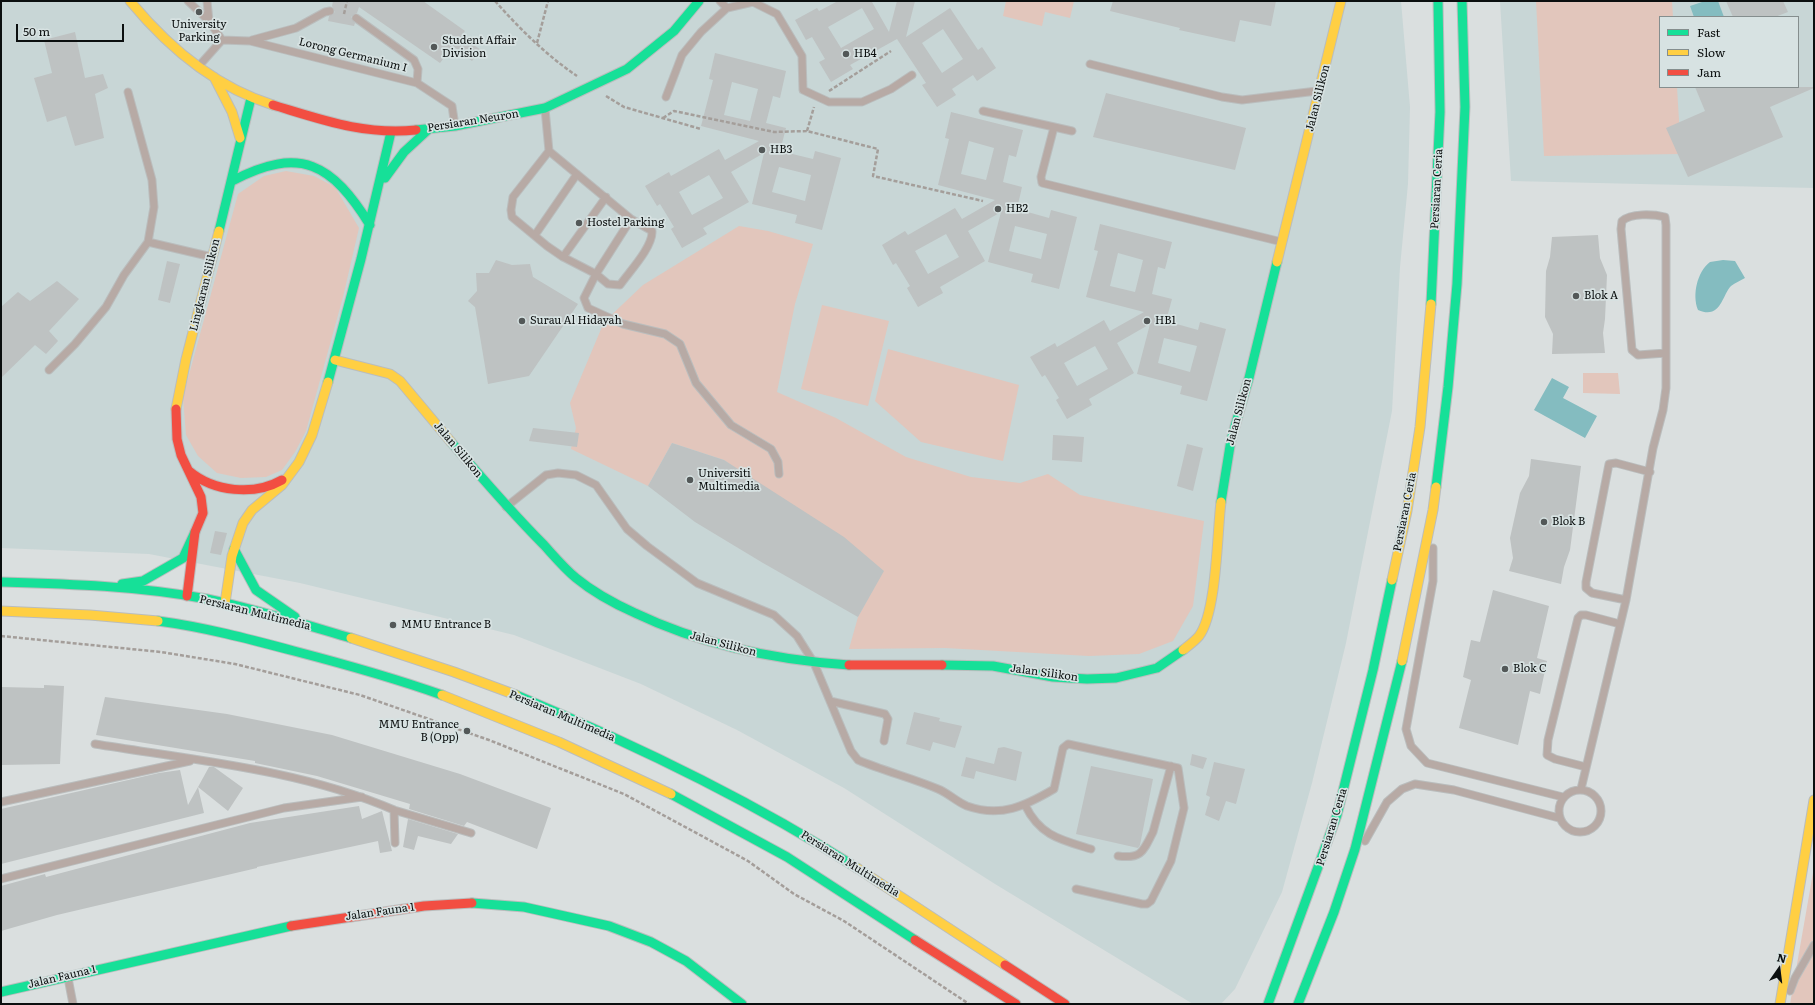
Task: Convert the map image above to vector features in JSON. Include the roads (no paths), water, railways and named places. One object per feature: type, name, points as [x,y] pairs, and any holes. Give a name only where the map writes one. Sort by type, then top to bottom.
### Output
[{"type":"street","name":"Persiaran Neuron","points":[[130,1],[145,20],[198,68],[251,98],[326,121],[367,130],[392,132],[455,126],[545,108],[627,69],[674,31],[699,1]]},
{"type":"street","name":"Jalan Silikon","points":[[335,360],[390,374],[400,381],[506,508],[576,578],[614,603],[652,621],[694,637],[736,649],[814,663],[858,666],[896,664],[993,666],[1053,677],[1116,678],[1157,668],[1182,652],[1199,636],[1207,619],[1213,588],[1221,503],[1230,440],[1248,378],[1341,1]]},
{"type":"street","name":"Persiaran Ceria","points":[[1268,1004],[1323,858],[1337,815],[1378,649],[1407,512],[1420,427],[1432,289],[1440,112],[1438,1]]},
{"type":"street","points":[[1298,1004],[1342,888],[1355,849],[1383,741],[1412,616],[1433,510],[1447,395],[1457,284],[1465,107],[1462,1]]},
{"type":"street","points":[[213,76],[232,112],[240,138]]},
{"type":"street","name":"Lingkaran Silikon","points":[[187,596],[195,532],[203,513],[201,497],[181,455],[177,439],[176,405],[186,359],[232,181],[240,138],[251,98]]},
{"type":"street","points":[[379,186],[404,152],[430,128]]},
{"type":"street","points":[[225,603],[234,549],[248,514],[258,504],[273,494],[295,467],[305,451],[314,428],[335,360],[370,225],[392,132]]},
{"type":"street","points":[[232,181],[244,173],[263,167],[287,164],[308,165],[329,173],[350,194],[370,225]]},
{"type":"street","points":[[189,471],[195,478],[227,489],[247,489],[264,487],[279,482],[295,467]]},
{"type":"street","points":[[78,586],[143,581],[183,558],[195,532]]},
{"type":"street","points":[[234,549],[256,590],[308,626]]},
{"type":"street","name":"Persiaran Multimedia","points":[[1,582],[78,586],[187,596],[225,603],[391,651],[509,693],[616,739],[731,795],[782,822],[836,854],[1065,1004]]},
{"type":"street","points":[[1,611],[99,615],[180,624],[219,632],[371,671],[478,708],[578,750],[702,809],[787,857],[1016,1004]]},
{"type":"street","points":[[1780,1004],[1814,800]]},
{"type":"street","name":"Jalan Fauna 1","points":[[1,992],[304,923],[424,906],[476,903],[524,907],[566,915],[609,926],[651,942],[686,961],[742,1004]]},
{"type":"lane","points":[[188,1],[209,21],[222,40],[198,68]]},
{"type":"lane","points":[[207,1],[209,21]]},
{"type":"lane","points":[[720,1],[727,8]]},
{"type":"lane","points":[[666,97],[682,55],[701,32],[727,8],[753,2],[777,14],[802,56],[803,90],[819,98],[829,102],[862,102],[891,89],[912,75]]},
{"type":"lane","points":[[250,41],[296,28],[325,12],[330,11]]},
{"type":"lane","points":[[356,18],[414,60],[418,70],[417,83]]},
{"type":"lane","name":"Lorong Germanium I","points":[[222,40],[250,41],[417,83],[452,106],[455,126]]},
{"type":"lane","points":[[1090,64],[1222,97],[1242,100],[1319,91]]},
{"type":"lane","points":[[49,370],[75,344],[106,308],[124,275],[148,242],[154,207],[152,180],[128,92]]},
{"type":"lane","points":[[545,108],[549,151],[513,197],[510,210],[512,217],[547,246],[563,257],[596,274],[608,284],[620,285],[649,245],[652,238],[652,231],[631,220],[606,197],[549,151]]},
{"type":"lane","points":[[983,111],[1072,131]]},
{"type":"lane","points":[[1054,127],[1041,177],[1042,183],[1282,242]]},
{"type":"lane","points":[[535,235],[577,174]]},
{"type":"lane","points":[[563,257],[606,197]]},
{"type":"lane","points":[[1581,789],[1626,600],[1654,448],[1664,403],[1666,353],[1665,217],[1656,215],[1626,217],[1622,221],[1621,229],[1632,350],[1638,355],[1666,353]]},
{"type":"lane","points":[[631,220],[596,274],[584,298],[588,308],[623,324],[665,334],[680,344],[696,383],[731,425],[771,449],[778,462],[779,474]]},
{"type":"lane","points":[[148,242],[212,257]]},
{"type":"lane","points":[[1626,600],[1592,593],[1586,588],[1598,513],[1609,464],[1616,463],[1650,472]]},
{"type":"lane","points":[[506,508],[546,475],[558,473],[576,475],[596,485],[627,529],[647,546],[697,583],[774,615],[797,636],[814,663],[851,751],[858,760],[940,790],[966,805],[986,811],[1003,810],[1025,805],[1054,789],[1063,748],[1068,744],[1178,768],[1184,808],[1171,862],[1151,901],[1147,904],[1142,904],[1076,889]]},
{"type":"lane","points":[[1433,510],[1434,581],[1406,729],[1411,746],[1426,763],[1563,797]]},
{"type":"lane","points":[[1586,767],[1555,759],[1547,755],[1548,740],[1578,618],[1581,615],[1586,615],[1620,624]]},
{"type":"lane","points":[[830,701],[885,714],[888,719],[884,741]]},
{"type":"lane","points":[[95,744],[195,760],[290,778],[362,797],[394,810],[471,833]]},
{"type":"lane","points":[[1,802],[195,760]]},
{"type":"lane","points":[[1118,856],[1135,857],[1141,853],[1149,841],[1172,766]]},
{"type":"lane","points":[[1342,888],[1366,839],[1387,802],[1402,789],[1415,784],[1454,790],[1559,818]]},
{"type":"lane","points":[[1581,789],[1591,792],[1599,800],[1602,809],[1600,820],[1594,828],[1584,832],[1574,832],[1565,827],[1559,818],[1558,807],[1563,797],[1572,791],[1581,789]]},
{"type":"lane","points":[[1,879],[284,808],[362,797]]},
{"type":"lane","points":[[1025,805],[1036,822],[1052,836],[1091,849]]},
{"type":"lane","points":[[394,810],[395,842]]},
{"type":"lane","points":[[1785,1004],[1795,978],[1814,945]]},
{"type":"lane","points":[[68,976],[73,1004]]},
{"type":"water","points":[[1705,1],[1718,1],[1724,16],[1694,16],[1690,6]]},
{"type":"water","points":[[1723,260],[1735,261],[1745,278],[1731,286],[1720,305],[1712,312],[1698,310],[1696,304],[1696,291],[1702,272],[1710,262]]},
{"type":"water","points":[[1552,378],[1569,387],[1563,398],[1597,416],[1585,438],[1534,410]]},
{"type":"place","name":"University Parking","points":[[199,12]]},
{"type":"place","name":"Student Affair Division","points":[[434,47]]},
{"type":"place","name":"HB4","points":[[846,54]]},
{"type":"place","name":"HB3","points":[[762,150]]},
{"type":"place","name":"HB2","points":[[998,209]]},
{"type":"place","name":"Hostel Parking","points":[[579,223]]},
{"type":"place","name":"Blok A","points":[[1576,296]]},
{"type":"place","name":"Surau Al Hidayah","points":[[522,321]]},
{"type":"place","name":"HB1","points":[[1147,321]]},
{"type":"place","name":"Universiti Multimedia","points":[[690,480]]},
{"type":"place","name":"Blok B","points":[[1544,522]]},
{"type":"place","name":"MMU Entrance B","points":[[393,625]]},
{"type":"place","name":"Blok C","points":[[1505,669]]},
{"type":"place","name":"MMU Entrance B (Opp)","points":[[467,731]]}]
